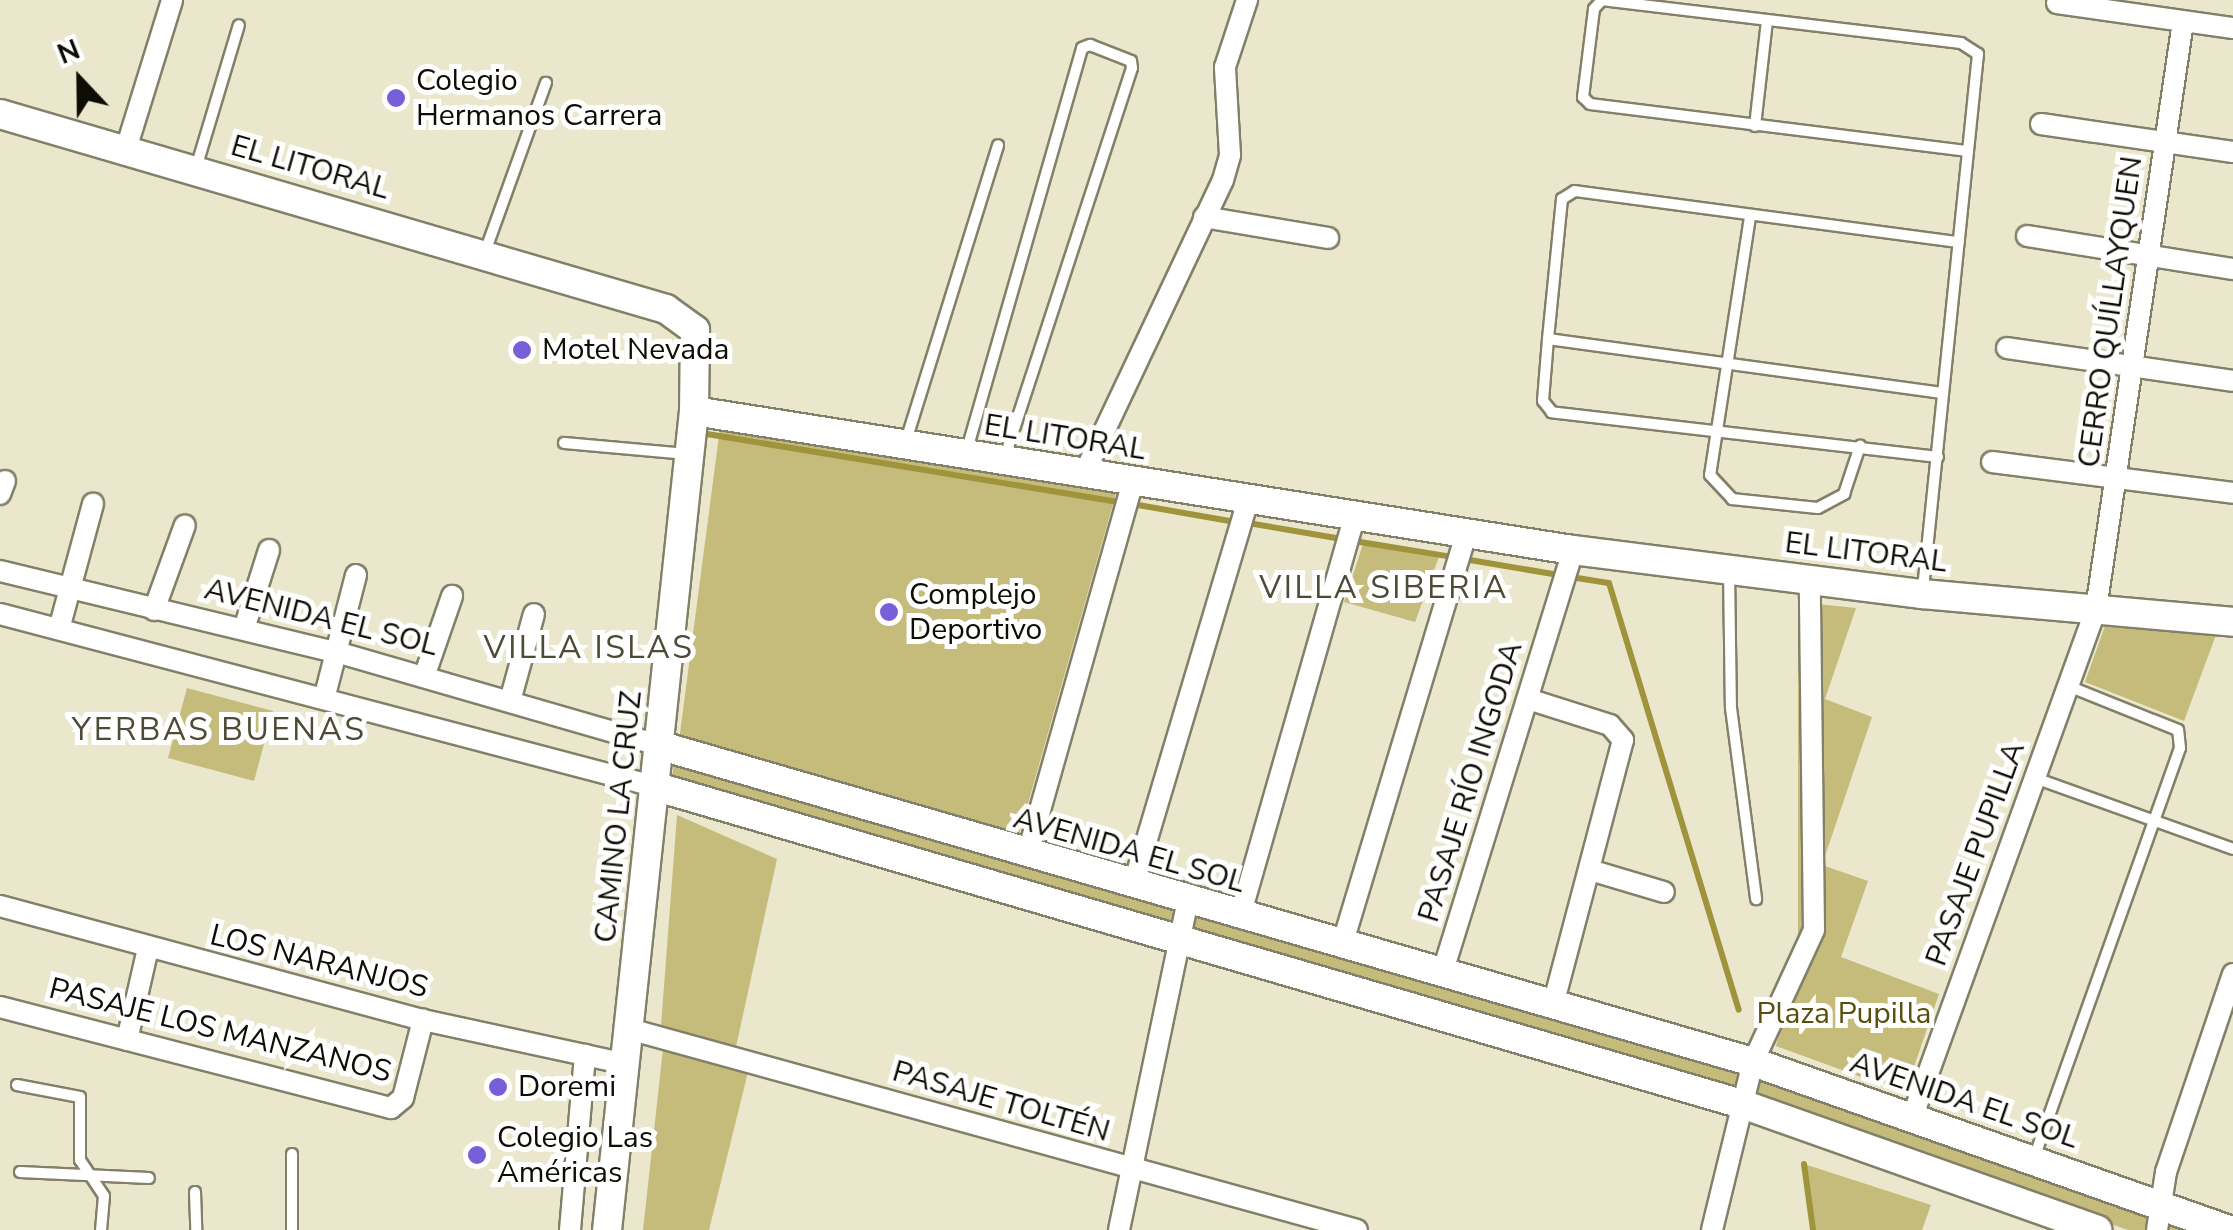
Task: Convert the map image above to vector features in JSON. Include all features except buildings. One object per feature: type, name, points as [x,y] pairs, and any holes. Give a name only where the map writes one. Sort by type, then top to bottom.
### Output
[{"type":"main road","name":"EL LITORAL","points":[[0,114],[484,253],[680,314],[698,342],[694,411],[1248,502],[1573,550],[1922,594],[2233,622]]},
{"type":"main road","name":"CAMINO LA CRUZ","points":[[607,1230],[694,411]]},
{"type":"main road","name":"AVENIDA EL SOL","points":[[658,746],[1027,856],[1753,1062],[2034,1159],[2161,1218],[2230,1230]]},
{"type":"main road","points":[[657,787],[1742,1104],[2097,1230]]},
{"type":"street","points":[[126,149],[172,0]]},
{"type":"street","points":[[1084,474],[1228,167],[1224,68],[1247,0]]},
{"type":"street","points":[[2056,3],[2233,28]]},
{"type":"street","name":"CERRO QUÍLLAYQUEN","points":[[2096,610],[2183,22]]},
{"type":"street","points":[[2042,124],[2233,152]]},
{"type":"street","points":[[1204,218],[1328,238]]},
{"type":"street","points":[[2028,236],[2233,268]]},
{"type":"street","points":[[2007,348],[2233,381]]},
{"type":"street","points":[[1992,462],[2233,493]]},
{"type":"street","points":[[1027,856],[1133,481]]},
{"type":"street","points":[[1133,886],[1248,502]]},
{"type":"street","points":[[59,630],[94,504]]},
{"type":"street","points":[[1240,916],[1354,518]]},
{"type":"street","points":[[154,610],[185,525]]},
{"type":"street","points":[[1342,945],[1466,534]]},
{"type":"street","points":[[244,629],[269,550]]},
{"type":"street","name":"PASAJE RÍO INGODA","points":[[1442,974],[1573,550]]},
{"type":"street","name":"AVENIDA EL SOL","points":[[0,570],[336,652],[658,746]]},
{"type":"street","points":[[324,699],[356,575]]},
{"type":"street","points":[[1712,1230],[1753,1062],[1814,930],[1810,579]]},
{"type":"street","points":[[424,677],[452,596]]},
{"type":"street","name":"PASAJE PUPILLA","points":[[1912,1118],[2096,610]]},
{"type":"street","points":[[0,614],[657,787]]},
{"type":"street","points":[[510,701],[534,614]]},
{"type":"street","points":[[1528,699],[1610,725],[1623,740],[1553,1005]]},
{"type":"street","points":[[1590,870],[1664,892]]},
{"type":"street","points":[[1120,1230],[1188,902]]},
{"type":"street","name":"LOS NARANJOS","points":[[0,906],[423,1020],[626,1064]]},
{"type":"street","points":[[128,1040],[148,948]]},
{"type":"street","points":[[2161,1218],[2166,1172],[2233,974]]},
{"type":"street","name":"PASAJE LOS MANZANOS","points":[[0,1007],[391,1108],[403,1098],[423,1020]]},
{"type":"street","name":"PASAJE TOLTÉN","points":[[630,1029],[1357,1230]]},
{"type":"street","points":[[570,1230],[585,1056]]},
{"type":"lane","points":[[1922,594],[1938,456],[1978,54],[1972,44],[1602,0],[1594,9],[1583,97],[1590,104],[1968,151]]},
{"type":"lane","points":[[1755,126],[1767,21]]},
{"type":"lane","points":[[196,169],[239,24]]},
{"type":"lane","points":[[966,454],[1082,48],[1090,45],[1132,65],[1004,461]]},
{"type":"lane","points":[[484,253],[546,84]]},
{"type":"lane","points":[[905,445],[998,145]]},
{"type":"lane","points":[[1938,456],[1720,427],[1552,412],[1543,401],[1548,339],[1566,193],[1958,242]]},
{"type":"lane","points":[[1750,216],[1710,475],[1722,491],[1744,502],[1829,505],[1844,494],[1860,446]]},
{"type":"lane","points":[[1548,339],[1942,393]]},
{"type":"lane","points":[[564,443],[689,454]]},
{"type":"lane","points":[[1729,569],[1731,708],[1756,899]]},
{"type":"lane","points":[[2034,1159],[2180,748],[2178,730],[2068,686]]},
{"type":"lane","points":[[2035,778],[2233,849]]},
{"type":"lane","points":[[17,1086],[80,1097],[80,1160],[86,1175],[104,1196],[100,1230]]},
{"type":"lane","points":[[292,1154],[292,1230]]},
{"type":"lane","points":[[20,1172],[149,1178]]},
{"type":"lane","points":[[195,1192],[196,1230]]},
{"type":"green space","name":"Complejo Deportivo","points":[[720,428],[1119,483],[1017,842],[679,741]]},
{"type":"green space","points":[[1364,541],[1440,554],[1415,622],[1344,602]]},
{"type":"green space","name":"Plaza Pupilla","points":[[1798,602],[1856,608],[1825,699],[1872,717],[1822,865],[1868,881],[1841,957],[1939,994],[1905,1093],[1776,1046],[1798,962]]},
{"type":"green space","points":[[2106,623],[2216,635],[2184,721],[2085,682]]},
{"type":"green space","points":[[187,688],[273,711],[254,781],[168,758]]},
{"type":"green space","points":[[674,763],[1728,1057],[2207,1230],[2128,1230],[1835,1127],[671,785]]},
{"type":"green space","points":[[677,815],[777,859],[736,1047],[661,1026]]},
{"type":"green space","points":[[663,1049],[748,1072],[709,1230],[643,1230]]},
{"type":"green space","points":[[1804,1164],[1931,1205],[1922,1230],[1813,1230]]},
{"type":"waterway","points":[[707,434],[1116,502]]},
{"type":"waterway","points":[[1138,505],[1230,521]]},
{"type":"waterway","points":[[1254,524],[1336,538]]},
{"type":"waterway","points":[[1360,542],[1446,556]]},
{"type":"waterway","points":[[1470,560],[1553,574]]},
{"type":"waterway","points":[[1577,578],[1609,583],[1739,1010]]},
{"type":"waterway","points":[[1804,1164],[1813,1230]]},
{"type":"place","name":"Colegio Hermanos Carrera","points":[[396,98]]},
{"type":"place","name":"Motel Nevada","points":[[522,350]]},
{"type":"place","name":"Complejo Deportivo","points":[[889,612]]},
{"type":"place","name":"Doremi","points":[[498,1087]]},
{"type":"place","name":"Colegio Las Américas","points":[[477,1155]]},
{"type":"district","name":"VILLA SIBERIA","points":[[1384,588]]},
{"type":"district","name":"VILLA ISLAS","points":[[589,648]]},
{"type":"district","name":"YERBAS BUENAS","points":[[219,730]]}]
